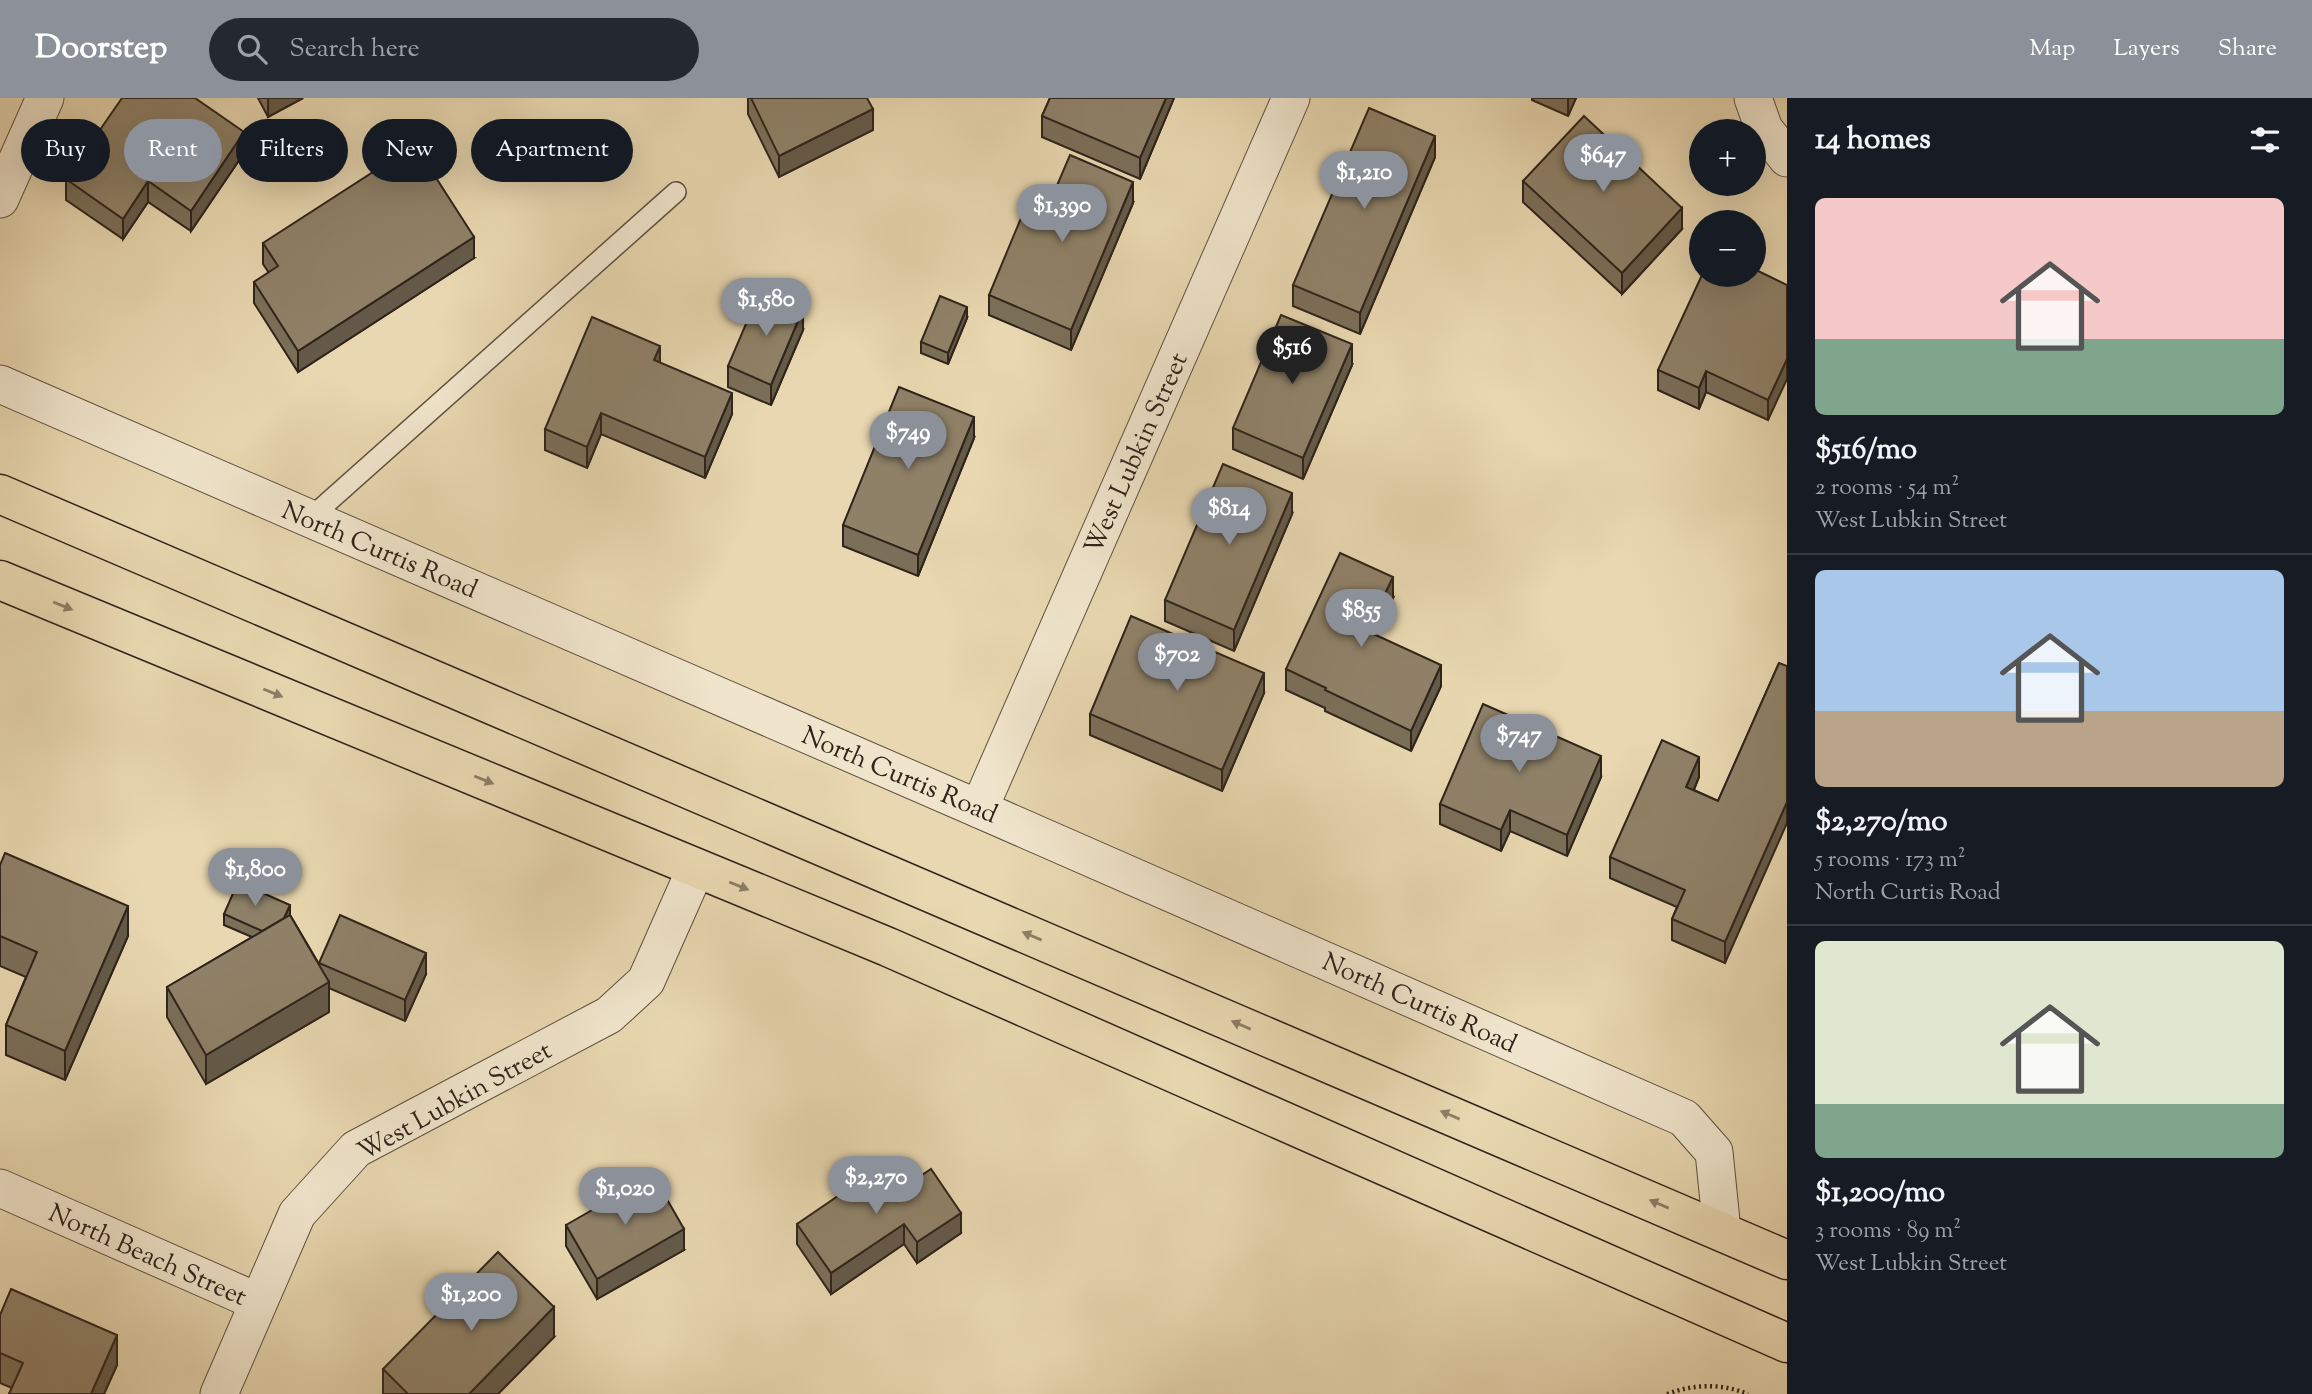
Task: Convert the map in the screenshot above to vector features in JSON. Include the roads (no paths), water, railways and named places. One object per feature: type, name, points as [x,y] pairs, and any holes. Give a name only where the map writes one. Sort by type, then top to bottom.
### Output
[{"type":"main road","points":[[0,494],[1787,1260]]},
{"type":"main road","points":[[0,580],[901,953],[1787,1343]]},
{"type":"street","points":[[0,199],[45,98]]},
{"type":"street","name":"West Lubkin Street","points":[[979,808],[1291,98]]},
{"type":"street","points":[[1753,98],[1764,129],[1787,158]]},
{"type":"street","name":"North Curtis Road","points":[[0,384],[979,808],[1684,1118],[1714,1152],[1722,1231]]},
{"type":"street","name":"West Lubkin Street","points":[[219,1394],[297,1214],[356,1150],[609,1015],[646,981],[696,868]]},
{"type":"street","name":"North Beach Street","points":[[0,1188],[258,1302]]},
{"type":"lane","points":[[309,519],[676,192]]}]
